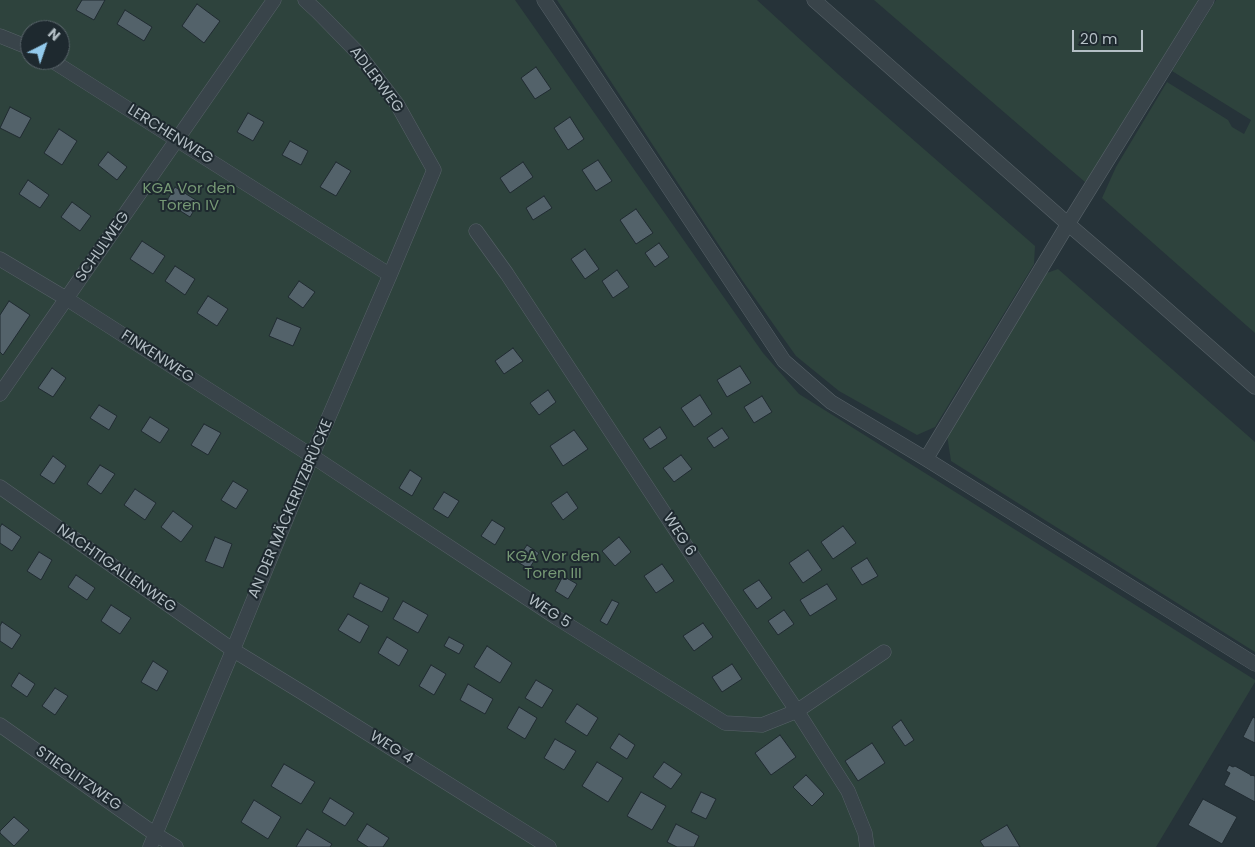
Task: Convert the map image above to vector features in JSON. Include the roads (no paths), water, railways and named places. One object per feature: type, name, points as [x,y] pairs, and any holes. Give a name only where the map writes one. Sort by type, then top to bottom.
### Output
[{"type":"lane","name":"SCHULWEG","points":[[0,394],[274,0]]},
{"type":"lane","name":"ADLERWEG","points":[[305,0],[358,53],[397,104],[434,170]]},
{"type":"lane","points":[[544,0],[784,361],[831,402],[1255,664]]},
{"type":"lane","points":[[814,0],[1255,387]]},
{"type":"lane","points":[[926,459],[1068,224],[1207,0]]},
{"type":"lane","points":[[0,36],[20,44]]},
{"type":"lane","name":"LERCHENWEG","points":[[67,70],[390,275]]},
{"type":"lane","name":"AN DER MÄCKERITZBRÜCKE","points":[[150,847],[312,456],[434,170]]},
{"type":"lane","name":"WEG 6","points":[[476,231],[848,791],[865,834],[867,847]]},
{"type":"lane","name":"FINKENWEG","points":[[0,259],[67,299],[312,456]]},
{"type":"lane","name":"WEG 5","points":[[312,456],[557,618],[725,723],[762,725],[796,711],[884,652]]},
{"type":"lane","name":"NACHTIGALLENWEG","points":[[0,487],[233,650]]},
{"type":"lane","name":"WEG 4","points":[[233,650],[549,847]]},
{"type":"lane","name":"STIEGLITZWEG","points":[[0,725],[176,847]]},
{"type":"park label","name":"KGA Vor den Toren IV","points":[[189,198]]},
{"type":"park label","name":"KGA Vor den Toren III","points":[[553,566]]}]
